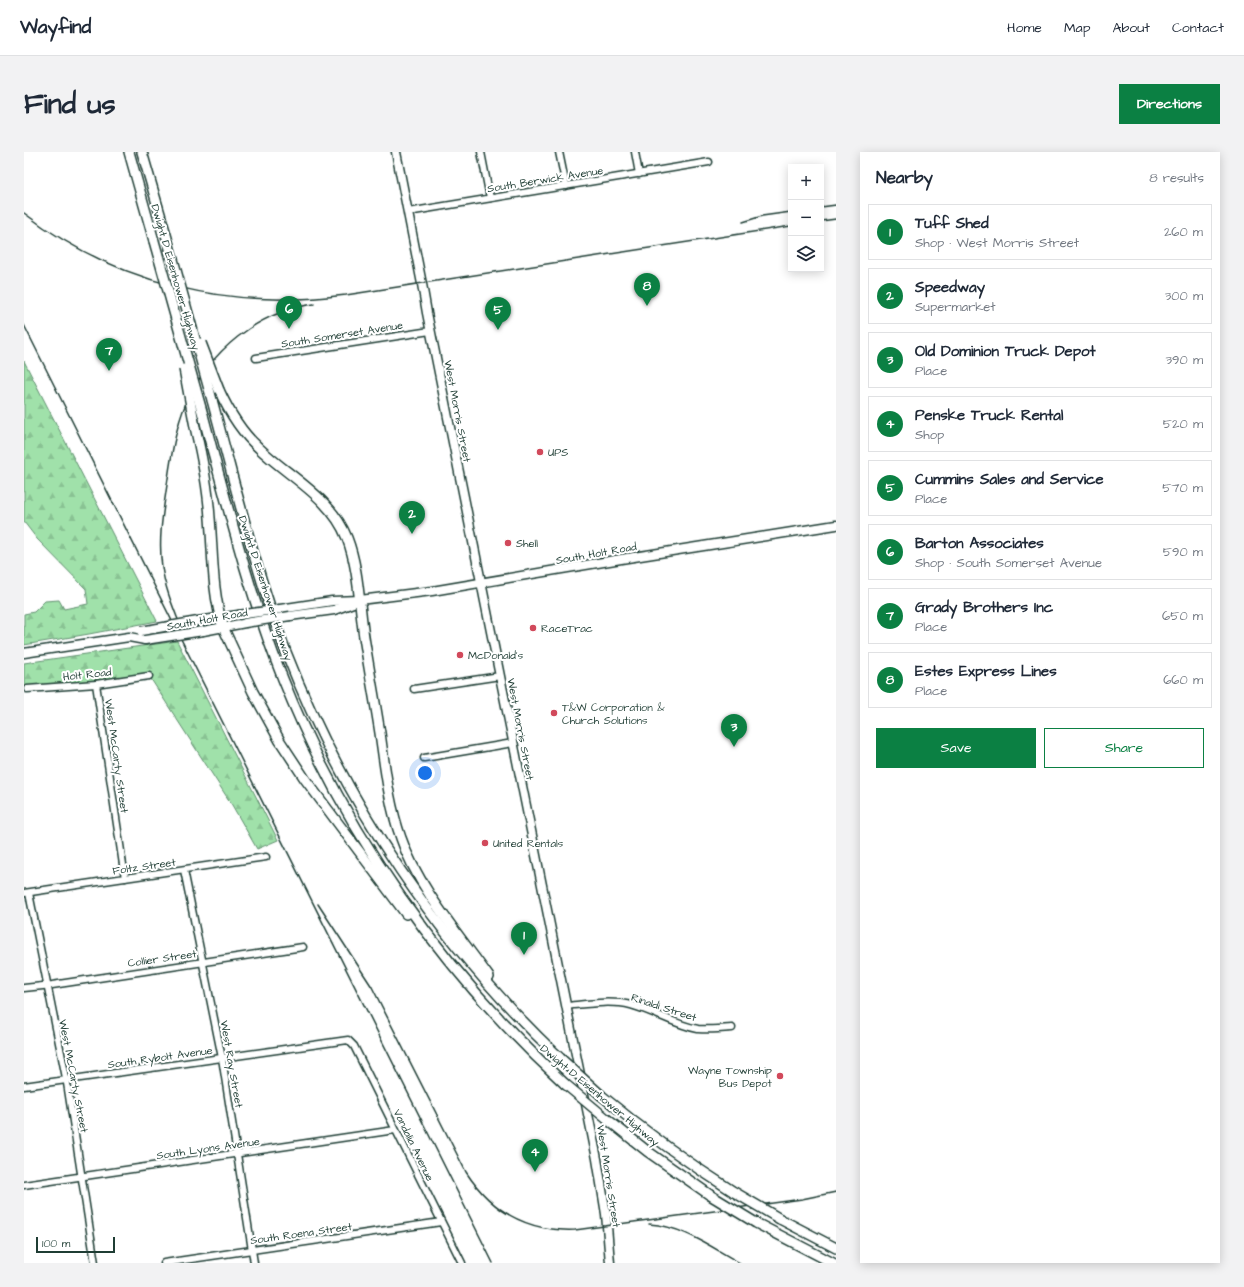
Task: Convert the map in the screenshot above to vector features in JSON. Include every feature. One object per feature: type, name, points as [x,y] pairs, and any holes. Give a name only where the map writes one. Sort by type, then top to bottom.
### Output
[{"type":"highway","name":"Dwight D Eisenhower Highway","points":[[129,152],[260,617],[304,729],[336,793],[364,842],[408,908],[445,956],[501,1021],[565,1084],[652,1155],[710,1195],[756,1223],[833,1263]]},
{"type":"highway","name":"Dwight D Eisenhower Highway","points":[[142,152],[257,563],[273,615],[300,686],[326,741],[362,810],[409,883],[469,962],[513,1011],[560,1058],[602,1096],[656,1140],[734,1192],[780,1219],[836,1248]]},
{"type":"highway","points":[[182,295],[219,390],[233,417],[248,437],[270,458],[320,498],[336,518],[347,537],[352,553],[360,600],[364,638],[389,796],[401,839],[423,884],[513,1011]]},
{"type":"highway","points":[[171,302],[206,479],[214,579],[223,628],[261,707],[301,773],[393,898],[445,956]]},
{"type":"main road","name":"West Morris Street","points":[[396,152],[430,331],[597,1159],[606,1214],[610,1263]]},
{"type":"main road","name":"South Holt Road","points":[[24,653],[128,637],[141,631],[198,621],[287,607],[332,601],[360,600],[481,583],[836,525]]},
{"type":"main road","name":"South Holt Road","points":[[128,637],[145,640],[223,628],[245,623],[334,610],[360,600]]},
{"type":"street","points":[[481,152],[490,198]]},
{"type":"street","points":[[559,152],[566,186]]},
{"type":"street","points":[[635,152],[639,174]]},
{"type":"street","name":"South Berwick Avenue","points":[[408,212],[709,162]]},
{"type":"street","name":"South Somerset Avenue","points":[[256,358],[430,331]]},
{"type":"street","name":"Holt Road","points":[[27,689],[96,684],[149,676]]},
{"type":"street","points":[[414,689],[500,676]]},
{"type":"street","name":"West McCarty Street","points":[[96,684],[125,878]]},
{"type":"street","points":[[424,758],[513,743]]},
{"type":"street","name":"Foltz Street","points":[[26,893],[266,857]]},
{"type":"street","name":"West Ray Street","points":[[184,870],[222,1058],[254,1263]]},
{"type":"street","name":"West McCarty Street","points":[[26,893],[47,985],[66,1080],[95,1263]]},
{"type":"street","name":"Collier Street","points":[[24,988],[303,947]]},
{"type":"street","name":"Rinaldi Street","points":[[566,1006],[603,1003],[626,1004],[698,1029],[732,1028]]},
{"type":"street","name":"South Rybolt Avenue","points":[[24,1086],[346,1040]]},
{"type":"street","name":"Vandalia Avenue","points":[[346,1040],[350,1041],[354,1046],[462,1263]]},
{"type":"street","name":"South Lyons Avenue","points":[[24,1185],[395,1130]]},
{"type":"street","name":"South Roena Street","points":[[164,1263],[442,1222]]},
{"type":"green space","points":[[24,361],[157,621],[24,645],[24,614],[34,612],[45,601],[59,600],[64,609],[88,604],[86,589],[37,539],[24,522]]},
{"type":"green space","points":[[177,641],[278,840],[257,849],[232,805],[149,676],[94,686],[24,691],[24,663]]},
{"type":"railway","points":[[824,207],[836,205]]},
{"type":"railway","points":[[743,222],[762,216],[788,212]]},
{"type":"railway","points":[[24,213],[60,238],[98,258],[136,275],[176,287],[217,295],[260,299],[302,299],[346,295],[788,226]]},
{"type":"railway","points":[[824,221],[836,219]]},
{"type":"railway","points":[[182,630],[165,583],[161,557],[161,536],[172,454],[176,433],[186,403],[196,384],[208,367],[222,351],[238,337],[255,325],[273,316],[293,308],[314,304]]},
{"type":"railway","points":[[24,325],[493,1263]]},
{"type":"railway","points":[[318,904],[372,987],[466,1172],[487,1198],[512,1217],[541,1227],[558,1230],[575,1230],[802,1199],[836,1192]]},
{"type":"railway","points":[[649,1224],[685,1233],[740,1263]]},
{"type":"place","name":"Estes Express Lines","points":[[647,306]]},
{"type":"place","name":"Barton Associates","points":[[289,329]]},
{"type":"place","name":"Cummins Sales and Service","points":[[498,330]]},
{"type":"place","name":"Grady Brothers Inc","points":[[109,371]]},
{"type":"place","name":"UPS","points":[[540,452]]},
{"type":"place","name":"Speedway","points":[[412,534]]},
{"type":"place","name":"Shell","points":[[508,543]]},
{"type":"place","name":"RaceTrac","points":[[533,628]]},
{"type":"place","name":"McDonald's","points":[[460,655]]},
{"type":"place","name":"T&W Corporation & Church Solutions","points":[[554,713]]},
{"type":"place","name":"Old Dominion Truck Depot","points":[[734,747]]},
{"type":"place","name":"United Rentals","points":[[485,843]]},
{"type":"place","name":"Tuff Shed","points":[[524,955]]},
{"type":"place","name":"Wayne Township Bus Depot","points":[[780,1076]]},
{"type":"place","name":"Penske Truck Rental","points":[[535,1172]]}]
